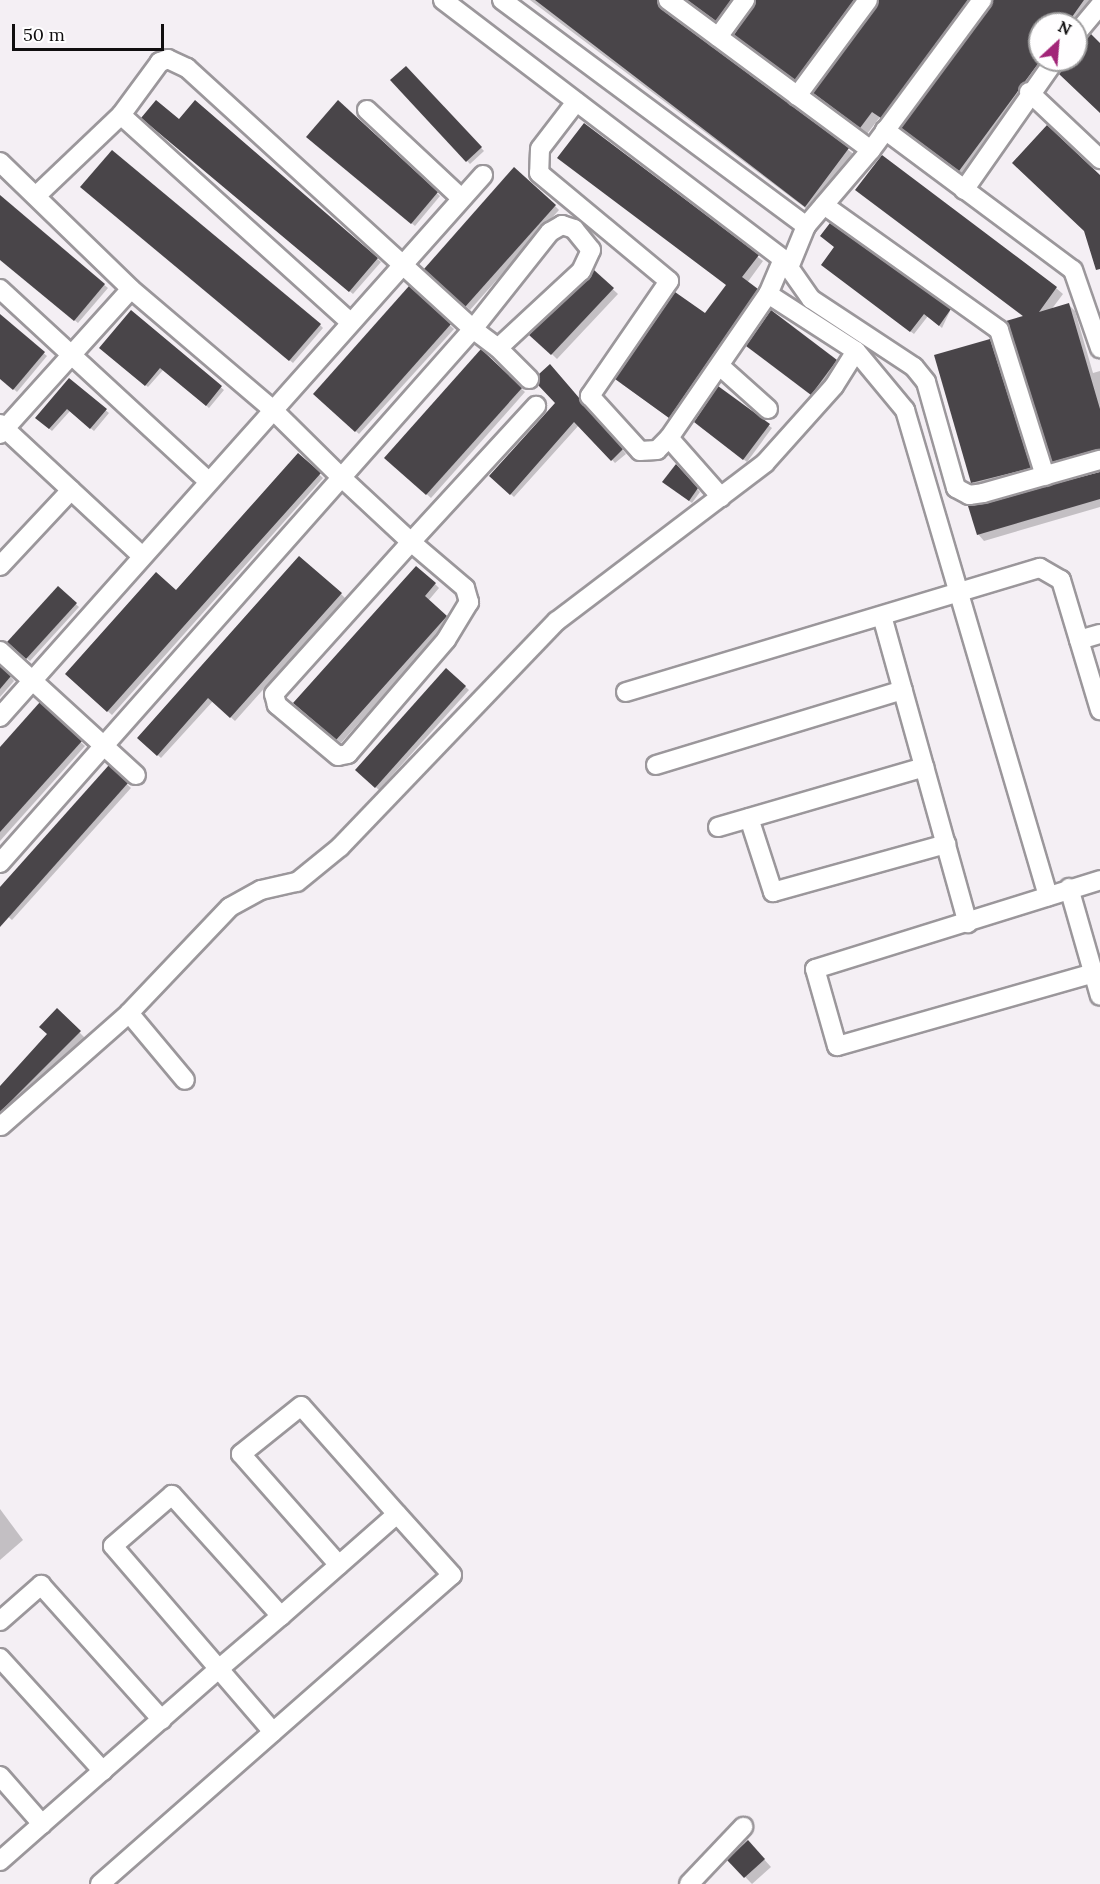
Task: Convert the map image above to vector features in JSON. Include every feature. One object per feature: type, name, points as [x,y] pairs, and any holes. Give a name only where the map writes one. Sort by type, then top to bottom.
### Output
[{"type":"street","points":[[443,0],[787,262],[797,285],[811,299],[914,367],[926,382],[956,488],[969,495],[984,493],[1100,460]]},
{"type":"street","points":[[502,0],[806,226]]},
{"type":"street","points":[[668,0],[871,150]]},
{"type":"street","points":[[718,37],[745,0]]},
{"type":"street","points":[[797,96],[868,0]]},
{"type":"street","points":[[576,102],[540,150],[539,173],[669,281],[590,396],[640,451],[657,450],[669,438],[721,367],[768,294],[806,226],[871,150],[982,0]]},
{"type":"street","points":[[36,196],[121,115],[160,62],[177,62],[402,260],[473,329],[498,348],[529,379]]},
{"type":"street","points":[[964,190],[1029,92],[1045,72]]},
{"type":"street","points":[[1029,92],[1100,159]]},
{"type":"street","points":[[367,110],[461,198]]},
{"type":"street","points":[[121,115],[349,321]]},
{"type":"street","points":[[885,130],[1076,274],[1100,348]]},
{"type":"street","points":[[0,162],[131,289],[272,409],[411,542],[465,588],[469,602],[409,683],[348,754],[338,756],[277,705],[274,694],[411,542],[536,406]]},
{"type":"street","points":[[0,717],[402,260],[483,175]]},
{"type":"street","points":[[824,205],[999,330],[1045,476]]},
{"type":"street","points":[[0,863],[473,329],[550,232],[562,225],[574,229],[591,250],[589,260],[498,348]]},
{"type":"street","points":[[0,289],[208,481]]},
{"type":"street","points":[[131,289],[2,428],[142,556]]},
{"type":"street","points":[[768,294],[856,351],[905,410],[962,592],[1048,896]]},
{"type":"street","points":[[1,1126],[129,1013],[230,907],[312,873],[400,790],[529,646],[765,463],[834,386],[856,351]]},
{"type":"street","points":[[721,367],[768,409]]},
{"type":"street","points":[[669,438],[721,497]]},
{"type":"street","points":[[0,566],[71,490]]},
{"type":"street","points":[[626,692],[1040,568],[1052,570],[1061,579],[1100,710]]},
{"type":"street","points":[[882,616],[968,923]]},
{"type":"street","points":[[1079,640],[1100,634]]},
{"type":"street","points":[[0,651],[135,775]]},
{"type":"street","points":[[656,765],[903,690]]},
{"type":"street","points":[[718,827],[924,767]]},
{"type":"street","points":[[748,818],[773,892],[946,844]]},
{"type":"street","points":[[1094,973],[837,1046],[815,969],[1100,880]]},
{"type":"street","points":[[1069,888],[1100,996]]},
{"type":"street","points":[[129,1013],[185,1080]]},
{"type":"street","points":[[100,1884],[452,1575],[301,1406],[241,1454],[339,1565]]},
{"type":"street","points":[[273,1732],[221,1668],[113,1546],[172,1495],[281,1616]]},
{"type":"street","points":[[0,1861],[397,1514]]},
{"type":"street","points":[[0,1621],[41,1585],[162,1720]]},
{"type":"street","points":[[0,1658],[104,1771]]},
{"type":"street","points":[[0,1776],[42,1824]]},
{"type":"street","points":[[689,1884],[743,1827]]},
{"type":"building","points":[[535,0],[657,0],[661,9],[849,148],[805,207]]},
{"type":"building","points":[[687,0],[731,0],[716,21]]},
{"type":"building","points":[[756,0],[854,0],[795,80],[734,35]]},
{"type":"building","points":[[879,0],[968,0],[881,118],[872,112],[860,128],[813,93]]},
{"type":"building","points":[[993,0],[1084,0],[1076,12],[1028,12],[1028,72],[1032,72],[959,171],[901,128]]},
{"type":"building","points":[[1091,34],[1100,43],[1100,113],[1059,74],[1060,72],[1088,72],[1088,36]]},
{"type":"building","points":[[406,66],[482,147],[466,162],[390,80]]},
{"type":"building","points":[[156,100],[179,119],[195,100],[378,258],[349,292],[141,118]]},
{"type":"building","points":[[338,100],[438,192],[411,224],[306,137]]},
{"type":"building","points":[[584,123],[759,255],[742,277],[758,289],[669,418],[615,379],[675,292],[705,313],[726,285],[557,158]]},
{"type":"building","points":[[1047,125],[1100,175],[1100,269],[1096,270],[1084,231],[1012,163]]},
{"type":"building","points":[[112,150],[321,324],[289,361],[80,187]]},
{"type":"building","points":[[882,155],[1057,287],[1039,312],[1069,303],[1100,409],[1100,449],[1052,462],[1006,321],[1023,316],[855,190]]},
{"type":"building","points":[[514,167],[556,205],[465,307],[424,269]]},
{"type":"building","points":[[0,195],[105,284],[74,321],[0,260]]},
{"type":"building","points":[[830,223],[951,309],[939,326],[924,314],[910,332],[821,265],[834,247],[820,236]]},
{"type":"building","points":[[594,270],[614,288],[551,355],[529,335]]},
{"type":"building","points":[[409,286],[451,324],[355,432],[313,394]]},
{"type":"building","points":[[131,310],[222,386],[206,406],[160,368],[145,386],[99,348]]},
{"type":"building","points":[[771,310],[837,360],[811,395],[746,346]]},
{"type":"building","points":[[0,314],[45,352],[13,390],[0,379]]},
{"type":"building","points":[[990,339],[1031,468],[971,483],[934,355]]},
{"type":"building","points":[[481,349],[522,388],[426,495],[384,458]]},
{"type":"building","points":[[550,364],[623,449],[611,461],[574,422],[510,495],[489,476],[555,403],[538,385],[539,374]]},
{"type":"building","points":[[69,378],[107,409],[90,429],[67,409],[49,429],[35,418]]},
{"type":"building","points":[[718,386],[770,424],[743,460],[694,422]]},
{"type":"building","points":[[298,453],[321,473],[107,712],[65,674],[156,572],[176,590]]},
{"type":"building","points":[[676,464],[698,488],[689,501],[662,482]]},
{"type":"building","points":[[1100,472],[1100,499],[977,535],[968,506]]},
{"type":"building","points":[[299,556],[342,593],[230,718],[208,698],[157,756],[137,738]]},
{"type":"building","points":[[416,566],[436,583],[425,596],[447,616],[336,740],[293,703]]},
{"type":"building","points":[[58,586],[77,603],[26,659],[7,642]]},
{"type":"building","points":[[0,666],[11,676],[0,689]]},
{"type":"building","points":[[446,668],[466,686],[375,788],[355,770]]},
{"type":"building","points":[[40,702],[82,741],[0,832],[0,747]]},
{"type":"building","points":[[109,765],[128,783],[0,927],[0,887]]},
{"type":"building","points":[[57,1008],[81,1031],[0,1112],[0,1086],[47,1034],[39,1027]]},
{"type":"building","points":[[748,1840],[765,1859],[744,1878],[727,1860]]}]
